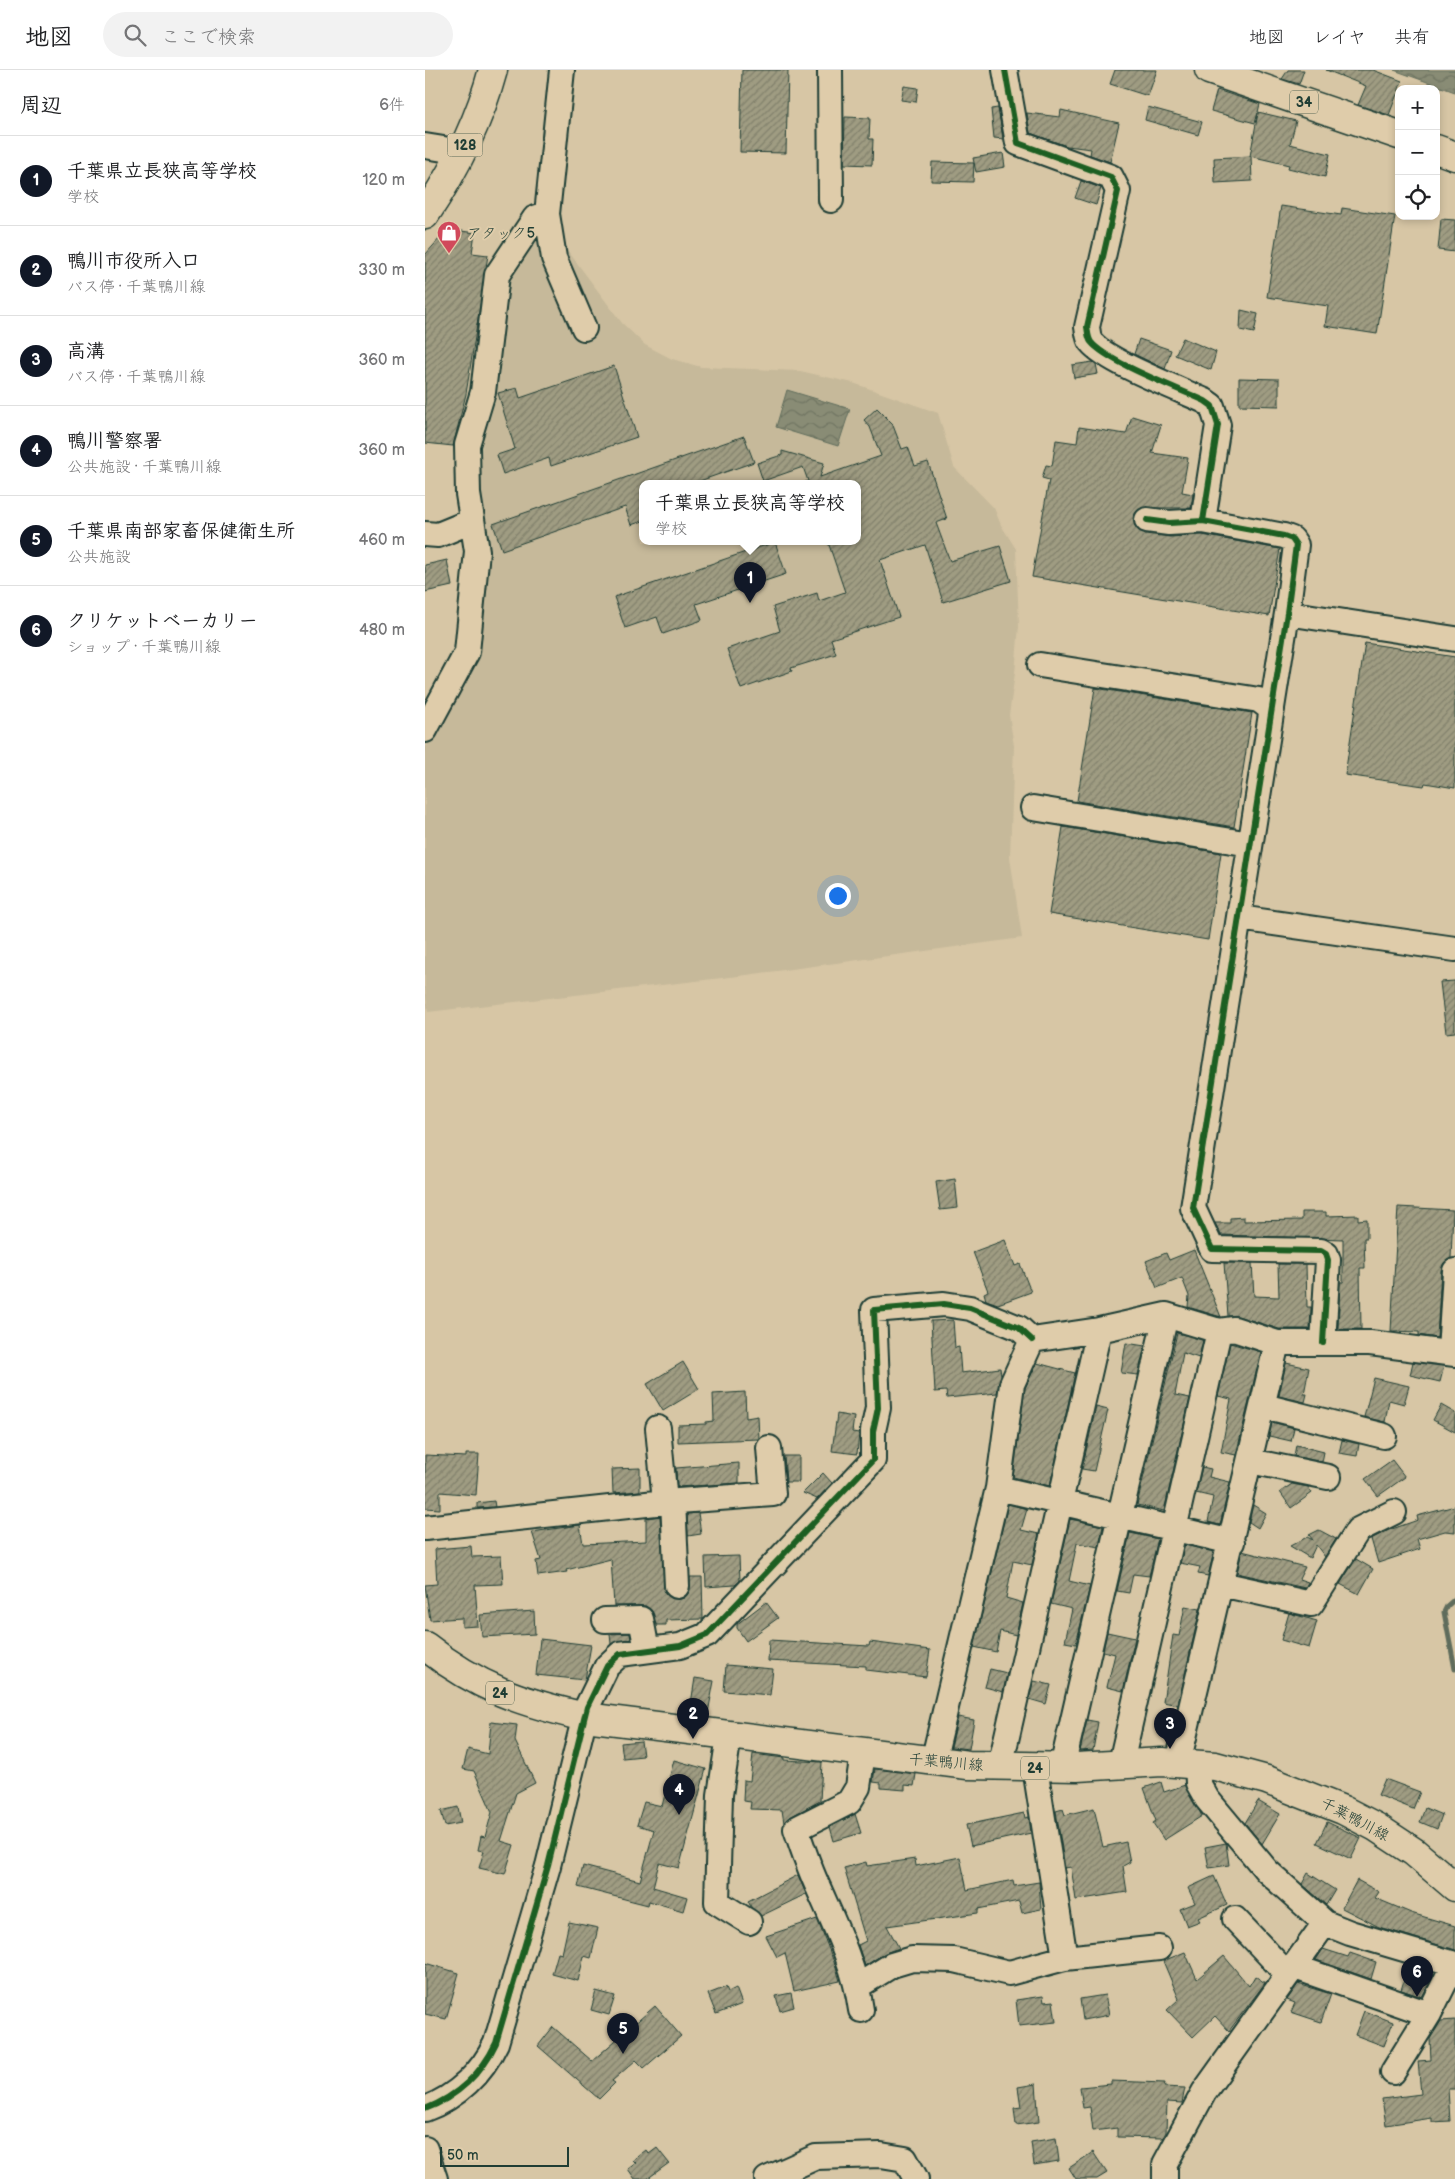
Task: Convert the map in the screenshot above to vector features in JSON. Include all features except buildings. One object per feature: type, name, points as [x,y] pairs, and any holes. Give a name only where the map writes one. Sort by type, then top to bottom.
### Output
[{"type":"main road","name":"128","points":[[429,202],[462,152],[483,103],[493,70]]},
{"type":"main road","name":"34","points":[[1209,70],[1395,134]]},
{"type":"main road","points":[[1440,150],[1455,156]]},
{"type":"main road","name":"千葉鴨川線","points":[[425,1646],[483,1686],[541,1707],[585,1717],[933,1762],[1035,1768],[1121,1764],[1188,1764],[1251,1775],[1306,1794],[1376,1827],[1414,1852],[1455,1887]]},
{"type":"street","points":[[562,70],[547,214],[554,258],[584,328]]},
{"type":"street","points":[[830,70],[831,200]]},
{"type":"street","points":[[1005,70],[1018,143],[1111,177],[1116,184],[1118,191],[1087,327],[1089,335],[1091,342],[1119,362],[1205,401],[1212,406],[1218,425],[1203,520]]},
{"type":"street","points":[[425,146],[462,152]]},
{"type":"street","points":[[425,730],[467,652],[477,551],[468,494],[467,445],[483,392],[497,275],[535,218],[547,214]]},
{"type":"street","points":[[1147,520],[1169,523],[1203,520],[1284,536],[1292,539],[1296,545],[1272,710],[1193,1208],[1212,1249],[1321,1251],[1326,1254],[1328,1260],[1323,1343]]},
{"type":"street","points":[[425,534],[438,535],[472,521]]},
{"type":"street","points":[[1287,613],[1455,639]]},
{"type":"street","points":[[1040,664],[1259,700],[1272,710]]},
{"type":"street","points":[[1033,808],[1250,844]]},
{"type":"street","points":[[1239,918],[1455,949]]},
{"type":"street","points":[[1032,1340],[1099,1330],[1166,1315],[1219,1331],[1234,1329],[1277,1343],[1370,1343],[1453,1353],[1455,1270]]},
{"type":"street","points":[[425,2108],[441,2102],[464,2085],[485,2064],[496,2043],[548,1866],[587,1707],[613,1658],[620,1654],[680,1646],[707,1635],[873,1460],[873,1431],[878,1408],[874,1310],[944,1304],[970,1308],[1019,1328],[1032,1340]]},
{"type":"street","points":[[1062,1768],[1166,1315]]},
{"type":"street","points":[[1000,1766],[1099,1330]]},
{"type":"street","points":[[1121,1764],[1219,1331]]},
{"type":"street","points":[[933,1762],[998,1488],[1012,1384],[1032,1340]]},
{"type":"street","points":[[1277,1343],[1221,1584],[1188,1764],[1207,1799],[1267,1871],[1325,1923],[1350,1933],[1455,1964],[1429,2014],[1393,2072]]},
{"type":"street","points":[[1263,1406],[1384,1436]]},
{"type":"street","points":[[658,1428],[669,1502],[677,1586]]},
{"type":"street","points":[[425,1528],[669,1502],[773,1494],[769,1448]]},
{"type":"street","points":[[1250,1461],[1328,1477]]},
{"type":"street","points":[[998,1488],[1232,1542]]},
{"type":"street","points":[[1221,1584],[1311,1604],[1358,1530],[1395,1512]]},
{"type":"street","points":[[605,1620],[641,1619],[647,1650]]},
{"type":"street","points":[[729,1736],[720,1795],[717,1902],[749,1922]]},
{"type":"street","points":[[861,2010],[858,1986],[845,1948],[817,1885],[796,1829],[849,1802],[858,1787],[863,1753]]},
{"type":"street","points":[[1035,1768],[1065,1958]]},
{"type":"street","points":[[1235,1919],[1292,1971],[1429,2014]]},
{"type":"street","points":[[1165,2179],[1165,2164],[1204,2092],[1325,1923]]},
{"type":"street","points":[[858,1986],[892,1965],[912,1959],[955,1960],[1009,1972],[1065,1958],[1159,1948]]},
{"type":"street","points":[[425,2149],[435,2179]]},
{"type":"street","points":[[780,2176],[816,2157],[881,2155],[905,2159],[916,2179]]},
{"type":"shaded area","points":[[559,225],[565,247],[622,323],[645,345],[672,359],[701,367],[800,371],[853,383],[938,413],[954,467],[994,508],[1001,525],[1016,549],[1019,626],[1009,715],[1014,746],[1010,857],[1022,938],[739,976],[428,1012],[425,987],[425,747],[434,738],[456,699],[471,665],[483,432],[500,290],[536,228]]},
{"type":"water","points":[[1394,70],[1455,70],[1455,92]]},
{"type":"water","points":[[787,390],[850,409],[838,446],[776,427]]},
{"type":"waterway","points":[[1455,1599],[1447,1606],[1444,1612],[1455,1669]]},
{"type":"cycle path","points":[[1005,70],[1018,143],[1111,177],[1118,191],[1087,327],[1089,337],[1099,350],[1112,358],[1212,406],[1218,425],[1203,521]]},
{"type":"cycle path","points":[[1147,520],[1169,523],[1203,521],[1284,536],[1292,539],[1296,545],[1287,613],[1193,1208],[1212,1249],[1321,1251],[1326,1254],[1328,1260],[1323,1343]]},
{"type":"cycle path","points":[[425,2109],[448,2098],[467,2083],[476,2074],[496,2043],[548,1866],[587,1707],[607,1666],[620,1654],[680,1646],[707,1635],[873,1460],[873,1431],[878,1408],[874,1310],[944,1304],[970,1308],[1019,1328],[1032,1340]]},
{"type":"place","name":"アタック5","points":[[449,254]]},
{"type":"place","name":"千葉県立長狭高等学校","points":[[750,603]]},
{"type":"place","name":"鴨川市役所入口","points":[[693,1739]]},
{"type":"place","name":"高溝","points":[[1170,1749]]},
{"type":"place","name":"鴨川警察署","points":[[679,1815]]},
{"type":"place","name":"クリケットベーカリー","points":[[1417,1997]]},
{"type":"place","name":"千葉県南部家畜保健衛生所","points":[[623,2054]]}]
